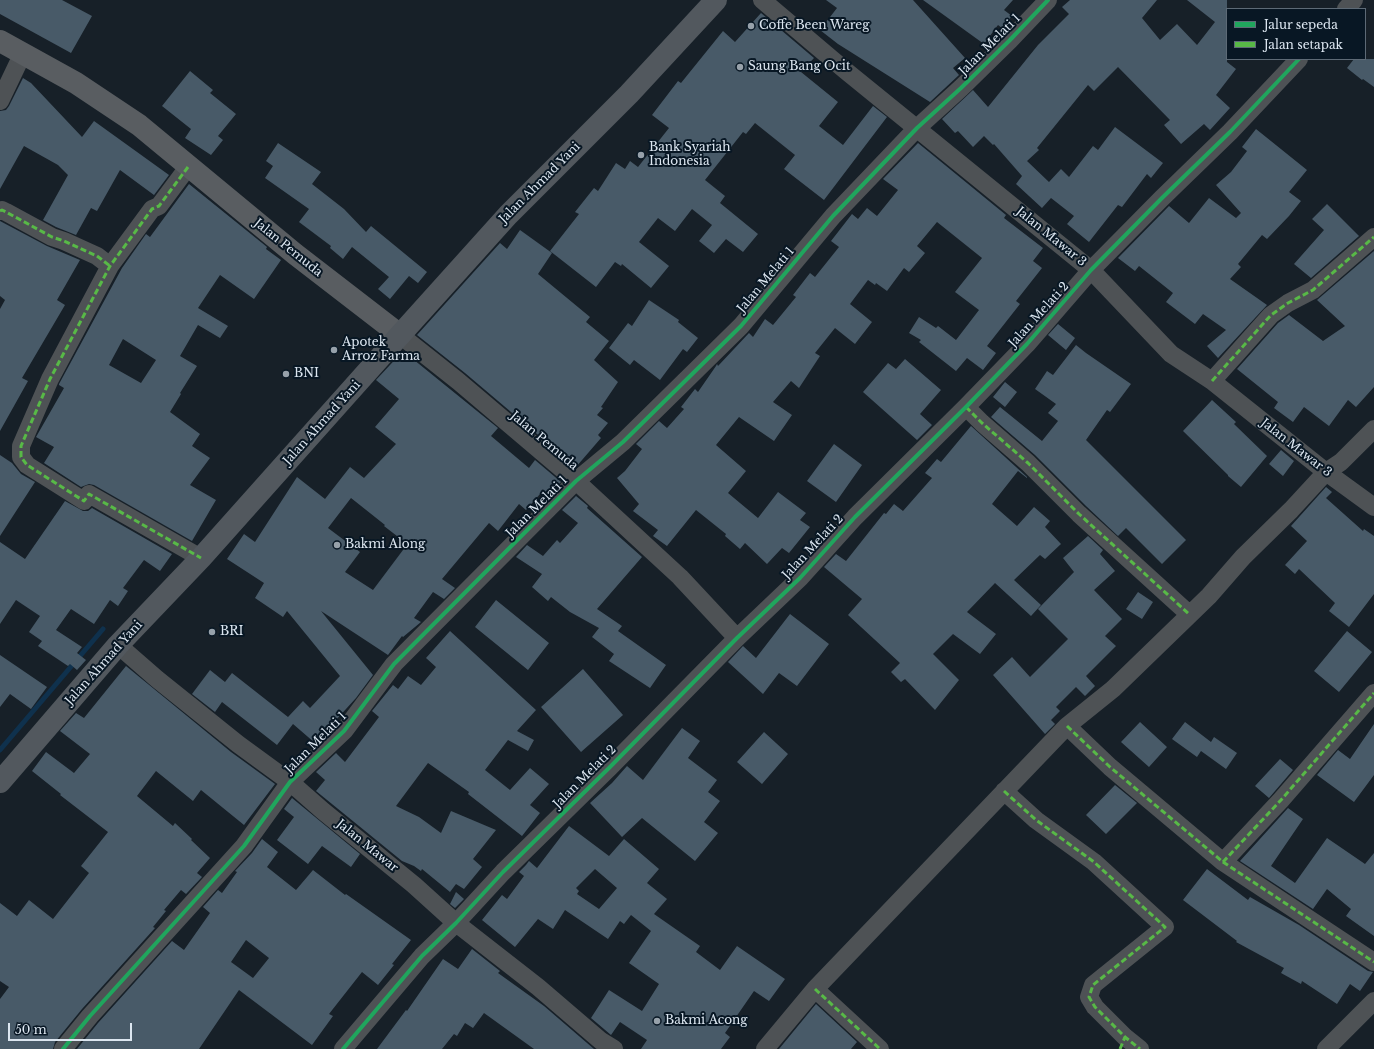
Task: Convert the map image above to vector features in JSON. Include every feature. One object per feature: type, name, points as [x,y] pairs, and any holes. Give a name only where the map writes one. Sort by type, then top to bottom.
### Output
[{"type":"highway","name":"Jalan Ahmad Yani","points":[[0,782],[118,645],[201,558],[508,215],[629,94],[716,0]]},
{"type":"street","name":"Jalan Mawar 3","points":[[762,0],[846,71],[1091,270],[1171,354],[1212,381],[1326,472],[1374,506]]},
{"type":"street","name":"Jalan Melati 1","points":[[63,1049],[90,1016],[244,846],[290,782],[344,731],[394,664],[576,481],[623,442],[741,326],[833,216],[918,128],[999,50],[1048,0]]},
{"type":"street","points":[[1347,8],[1354,0]]},
{"type":"street","name":"Jalan Pemuda","points":[[0,41],[76,83],[139,125],[295,254],[400,335],[576,481],[680,577],[737,638]]},
{"type":"street","points":[[0,101],[23,54]]},
{"type":"street","name":"Jalan Melati 2","points":[[342,1049],[422,956],[456,923],[503,872],[616,761],[737,638],[800,578],[855,517],[1027,344],[1091,270],[1230,132],[1298,60]]},
{"type":"street","points":[[188,166],[159,206],[152,209],[110,266],[50,379],[21,446],[21,457],[28,465],[84,501],[89,494],[201,558]]},
{"type":"street","points":[[0,211],[2,210],[52,237],[97,256],[110,266]]},
{"type":"street","points":[[1212,381],[1271,315],[1288,303],[1313,290],[1374,237]]},
{"type":"street","points":[[966,407],[1028,463],[1079,514],[1189,614]]},
{"type":"street","points":[[765,1049],[815,989],[1067,726],[1113,689],[1209,596],[1243,557],[1291,510],[1326,472],[1341,462],[1374,429]]},
{"type":"street","name":"Jalan Mawar","points":[[118,645],[157,679],[238,744],[290,782],[414,885],[456,923],[538,987],[601,1041],[614,1049]]},
{"type":"street","points":[[1223,862],[1281,800],[1374,692]]},
{"type":"street","points":[[1067,726],[1110,768],[1223,862],[1374,962]]},
{"type":"street","points":[[1004,791],[1036,820],[1094,862],[1165,927],[1093,984],[1089,997],[1122,1043],[1140,1049]]},
{"type":"street","points":[[815,989],[880,1049]]},
{"type":"street","points":[[1326,1049],[1374,1001]]},
{"type":"building","points":[[0,0],[62,0],[92,16],[71,53],[0,14]]},
{"type":"building","points":[[826,0],[913,0],[965,58],[953,68],[959,75],[930,102],[838,44],[820,30],[837,8]]},
{"type":"building","points":[[923,0],[1013,0],[1004,10],[1012,16],[1002,28],[998,25],[984,44]]},
{"type":"building","points":[[1070,0],[1157,0],[1142,18],[1160,40],[1177,24],[1197,45],[1215,22],[1187,0],[1227,0],[1226,60],[1236,69],[1216,95],[1230,108],[1210,130],[1204,124],[1181,144],[1164,125],[1170,120],[1118,67],[1094,91],[1088,85],[1037,148],[1039,150],[1027,161],[1049,182],[1061,169],[1069,177],[1093,146],[1098,150],[1115,127],[1163,163],[1151,178],[1147,174],[1122,207],[1118,205],[1089,242],[1067,224],[1074,216],[1051,198],[1042,208],[1016,184],[1022,176],[994,144],[993,145],[984,136],[973,147],[958,131],[955,133],[942,119],[973,90],[988,107],[1038,45],[1069,14],[1062,7]]},
{"type":"building","points":[[761,13],[814,58],[801,72],[838,102],[819,126],[843,145],[873,106],[887,117],[824,200],[784,169],[795,155],[755,123],[746,134],[743,132],[705,180],[725,196],[720,203],[758,234],[743,252],[726,239],[714,253],[699,241],[712,225],[692,209],[675,231],[658,218],[639,242],[669,266],[651,288],[622,264],[621,266],[615,262],[596,287],[550,251],[579,214],[575,212],[594,188],[598,191],[616,163],[625,169],[630,161],[638,167],[669,128],[652,115],[678,81],[681,83],[723,31],[735,42]]},
{"type":"building","points":[[1374,59],[1374,87],[1363,79],[1362,80],[1347,68],[1353,60]]},
{"type":"building","points":[[190,71],[213,90],[210,93],[236,114],[218,136],[223,140],[211,155],[185,138],[191,129],[162,106]]},
{"type":"building","points":[[23,78],[31,83],[82,137],[94,121],[169,175],[154,195],[120,170],[97,211],[91,208],[76,235],[43,220],[68,175],[58,165],[24,146],[0,189],[0,111],[6,110],[9,106]]},
{"type":"building","points":[[1256,129],[1307,170],[1289,192],[1301,201],[1267,239],[1262,235],[1238,264],[1241,267],[1230,279],[1267,305],[1218,358],[1207,346],[1226,330],[1203,314],[1195,324],[1166,302],[1173,293],[1139,266],[1135,271],[1118,258],[1169,206],[1189,223],[1209,198],[1236,218],[1241,213],[1216,185],[1231,172],[1247,151],[1242,147]]},
{"type":"building","points":[[278,143],[321,172],[312,184],[344,209],[366,232],[371,226],[427,272],[418,283],[409,276],[390,299],[378,289],[389,277],[352,247],[343,259],[330,248],[331,246],[299,222],[309,209],[265,178],[273,166],[266,161]]},
{"type":"building","points":[[918,143],[1006,215],[1004,218],[1043,248],[1033,261],[1042,268],[1016,301],[1020,304],[987,346],[996,353],[983,370],[967,358],[956,371],[919,342],[921,340],[909,333],[919,317],[936,328],[938,326],[956,340],[979,310],[955,292],[982,258],[937,222],[917,246],[925,253],[909,272],[904,268],[887,291],[876,283],[875,285],[868,280],[850,304],[872,322],[855,344],[835,328],[815,353],[820,356],[799,388],[791,381],[773,402],[792,415],[774,441],[739,417],[716,445],[746,471],[728,493],[758,518],[778,492],[806,513],[800,520],[810,527],[789,553],[782,548],[767,564],[745,543],[740,549],[725,536],[726,534],[696,510],[667,546],[653,536],[658,530],[633,511],[639,504],[617,478],[625,471],[642,449],[636,444],[659,421],[667,428],[684,409],[681,407],[695,389],[698,392],[717,364],[718,366],[749,333],[753,337],[765,319],[773,325],[796,297],[793,295],[810,273],[815,277],[839,247],[831,241],[852,214],[858,219],[867,208],[877,216],[898,190],[883,179]]},
{"type":"building","points":[[189,184],[281,260],[254,299],[220,275],[198,308],[228,326],[220,338],[198,325],[180,356],[197,366],[170,412],[200,434],[192,446],[210,458],[190,485],[216,500],[192,541],[94,485],[89,484],[81,487],[44,463],[54,447],[36,437],[64,388],[59,384],[122,268],[146,234],[150,237]],"holes":[[[123,339],[156,360],[141,383],[109,365]]]},
{"type":"building","points":[[1327,204],[1359,236],[1311,278],[1294,264],[1324,230],[1312,219]]},
{"type":"building","points":[[0,221],[47,246],[80,260],[57,300],[65,305],[22,378],[28,381],[0,431],[0,309],[5,300],[0,296]]},
{"type":"building","points":[[520,230],[552,253],[538,274],[590,317],[586,322],[609,341],[594,360],[618,382],[601,407],[603,408],[597,415],[608,423],[598,435],[601,438],[576,467],[465,373],[417,335],[500,243],[507,249]]},
{"type":"building","points":[[1374,251],[1374,387],[1356,407],[1348,400],[1329,426],[1304,407],[1293,422],[1274,408],[1278,402],[1237,369],[1278,323],[1289,315],[1323,341],[1345,326],[1317,300]]},
{"type":"building","points":[[649,300],[679,320],[678,322],[698,338],[687,352],[683,349],[660,380],[634,360],[630,365],[609,348],[628,323],[632,326]]},
{"type":"building","points":[[1058,324],[1075,338],[1066,350],[1048,335]]},
{"type":"building","points":[[1076,345],[1131,384],[1110,412],[1107,410],[1086,440],[1186,540],[1162,564],[1126,528],[1118,536],[1035,455],[991,417],[1000,407],[1042,441],[1058,421],[1048,413],[1056,404],[1035,389],[1047,371],[1053,375]]},
{"type":"building","points":[[403,351],[498,428],[491,436],[529,468],[535,460],[561,482],[545,498],[540,494],[526,510],[519,504],[498,531],[489,523],[442,579],[455,588],[444,599],[433,592],[414,618],[421,622],[403,637],[402,636],[388,655],[321,611],[373,675],[356,698],[315,743],[293,724],[277,745],[222,702],[215,712],[192,694],[210,670],[225,682],[232,673],[288,717],[303,701],[310,708],[340,676],[287,611],[283,617],[255,598],[264,583],[227,559],[244,534],[255,542],[297,477],[325,499],[350,467],[364,478],[396,444],[375,427],[399,399],[376,380]],"holes":[[[351,498],[385,525],[384,526],[406,543],[406,546],[373,590],[345,572],[360,552],[328,528]]]},
{"type":"building","points":[[905,359],[941,390],[920,414],[932,425],[917,440],[863,392],[888,363],[896,369]]},
{"type":"building","points":[[1005,382],[1017,392],[1005,407],[993,397]]},
{"type":"building","points":[[1212,400],[1236,422],[1234,424],[1267,456],[1241,487],[1183,431]]},
{"type":"building","points":[[971,426],[1027,477],[1018,471],[992,504],[1017,526],[1034,507],[1050,521],[1045,527],[1061,544],[1045,559],[1040,555],[1014,580],[1041,605],[1031,616],[995,583],[967,612],[996,634],[980,654],[953,634],[933,654],[959,680],[935,710],[905,679],[901,682],[891,672],[900,663],[848,615],[862,599],[824,567],[836,554],[846,561],[884,513],[886,514],[894,504],[903,511],[932,478],[925,473],[937,459],[941,462]]},
{"type":"building","points":[[834,444],[862,465],[836,502],[807,481]]},
{"type":"building","points":[[1281,450],[1294,461],[1283,476],[1269,464]]},
{"type":"building","points":[[0,455],[12,463],[21,474],[35,482],[0,536]]},
{"type":"building","points":[[1326,487],[1332,492],[1326,498],[1363,531],[1364,529],[1374,536],[1374,594],[1349,627],[1329,611],[1335,603],[1299,569],[1295,574],[1285,565],[1307,541],[1291,526]]},
{"type":"building","points":[[576,496],[588,506],[587,508],[642,557],[597,609],[622,626],[618,631],[666,665],[650,688],[609,661],[614,654],[592,637],[599,628],[570,612],[551,597],[548,601],[532,587],[542,574],[516,557],[527,545],[543,556],[557,540],[560,543],[578,523],[562,510]]},
{"type":"building","points":[[65,501],[83,511],[88,511],[92,508],[172,554],[160,571],[144,560],[123,588],[128,591],[118,606],[110,600],[94,624],[71,609],[56,630],[82,647],[77,653],[86,660],[77,670],[70,664],[68,666],[38,646],[42,641],[29,632],[40,616],[16,600],[0,624],[0,542],[25,559]]},
{"type":"building","points":[[1088,536],[1103,550],[1100,554],[1115,571],[1094,590],[1122,619],[1105,636],[1116,646],[1086,676],[1095,686],[1085,696],[1076,687],[1056,707],[1060,711],[1051,720],[1055,724],[1045,734],[993,675],[1012,657],[1030,677],[1068,639],[1038,609],[1074,572],[1063,558]]},
{"type":"building","points":[[1138,592],[1153,602],[1142,619],[1126,609]]},
{"type":"building","points":[[496,600],[549,643],[528,670],[475,627]]},
{"type":"building","points":[[790,614],[829,644],[797,686],[779,673],[763,694],[728,662],[743,646],[756,658]]},
{"type":"building","points":[[450,631],[536,710],[517,731],[534,740],[528,751],[508,740],[485,770],[510,790],[530,768],[549,784],[530,805],[540,813],[522,836],[468,794],[469,792],[428,763],[396,806],[419,817],[441,833],[451,811],[496,830],[473,859],[482,867],[464,889],[456,884],[450,892],[422,869],[421,871],[402,861],[316,791],[325,780],[316,772],[336,753],[345,762],[379,717],[372,711],[393,685],[398,689],[408,676],[421,685],[436,667],[426,658]]},
{"type":"building","points":[[1347,631],[1372,652],[1339,692],[1314,671]]},
{"type":"building","points":[[0,655],[47,687],[31,709],[10,694],[0,707]]},
{"type":"building","points":[[126,666],[231,752],[275,784],[244,825],[201,790],[193,801],[156,771],[137,796],[173,826],[175,823],[210,858],[197,873],[202,877],[186,894],[181,890],[164,910],[166,911],[153,927],[155,928],[82,1009],[55,1042],[53,1049],[0,1049],[0,999],[9,987],[0,981],[0,903],[17,916],[29,900],[53,919],[89,873],[81,866],[108,832],[32,771],[46,752],[74,773],[90,754],[60,731],[76,713],[84,718]]},
{"type":"building","points":[[583,669],[623,715],[581,752],[541,707]]},
{"type":"building","points":[[1140,722],[1167,747],[1149,767],[1121,742]]},
{"type":"building","points":[[1185,722],[1211,742],[1214,737],[1237,753],[1226,769],[1201,751],[1197,757],[1172,739]]},
{"type":"building","points":[[1374,724],[1374,775],[1354,802],[1317,775],[1338,750],[1350,759]]},
{"type":"building","points":[[682,728],[700,741],[688,758],[717,780],[708,792],[720,801],[704,822],[718,833],[695,861],[642,818],[622,837],[590,803],[612,783],[627,766],[643,780]]},
{"type":"building","points":[[764,732],[788,754],[762,784],[737,762]]},
{"type":"building","points":[[1280,759],[1293,770],[1269,798],[1255,786]]},
{"type":"building","points":[[1115,785],[1137,803],[1106,834],[1086,815]]},
{"type":"building","points":[[292,798],[360,854],[351,867],[322,846],[308,864],[277,840],[294,817],[284,809]]},
{"type":"building","points":[[1288,808],[1303,819],[1271,866],[1295,883],[1327,838],[1365,864],[1374,853],[1374,936],[1346,916],[1351,909],[1327,889],[1313,909],[1240,861]]},
{"type":"building","points":[[569,826],[609,856],[624,839],[659,869],[647,883],[667,899],[654,914],[700,946],[696,952],[720,970],[737,946],[785,979],[769,1001],[754,991],[725,1033],[730,1037],[721,1049],[641,1049],[647,1040],[620,1022],[611,1035],[591,1018],[609,990],[642,1011],[659,984],[629,963],[651,931],[631,915],[624,924],[620,921],[608,939],[565,910],[553,929],[538,919],[515,947],[482,920],[502,895],[507,899],[524,876],[519,872],[529,861],[537,868]],"holes":[[[595,869],[617,888],[599,909],[577,894],[579,891],[576,888]]]},
{"type":"building","points":[[262,839],[278,852],[267,867],[296,890],[313,870],[345,895],[346,894],[411,940],[378,985],[362,972],[329,1014],[333,1016],[312,1045],[239,990],[199,1049],[77,1049],[98,1023],[172,941],[184,950],[210,913],[203,907],[218,890],[222,893],[237,872],[235,871],[252,853]],"holes":[[[246,940],[269,958],[253,978],[231,962]]]},
{"type":"building","points":[[1207,869],[1248,900],[1250,897],[1299,925],[1368,971],[1373,972],[1360,991],[1350,984],[1337,1004],[1302,981],[1301,984],[1281,973],[1284,968],[1236,942],[1237,941],[1183,900]]},
{"type":"building","points":[[456,892],[464,899],[455,908],[450,904]]},
{"type":"building","points":[[472,949],[500,971],[498,973],[544,1006],[594,1049],[534,1049],[484,1013],[473,1028],[465,1023],[457,1036],[454,1034],[442,1049],[377,1049],[406,1010],[407,1011],[443,959],[458,969]]},
{"type":"building","points":[[816,1004],[857,1042],[851,1049],[779,1049]]},
{"type":"waterway","points":[[0,750],[103,629]]},
{"type":"marked path","points":[[188,167],[159,206],[152,209],[110,266],[50,379],[21,446],[21,457],[27,465],[84,501],[89,494],[201,558]]},
{"type":"marked path","points":[[0,211],[2,210],[52,237],[97,256],[110,266]]},
{"type":"marked path","points":[[1212,381],[1271,315],[1288,303],[1313,290],[1374,237]]},
{"type":"marked path","points":[[966,407],[1028,463],[1079,514],[1189,614]]},
{"type":"marked path","points":[[1223,862],[1281,800],[1374,693]]},
{"type":"marked path","points":[[1067,726],[1110,767],[1223,862],[1374,962]]},
{"type":"marked path","points":[[1004,791],[1036,820],[1094,862],[1165,927],[1093,985],[1089,997],[1095,1007],[1125,1037],[1140,1049]]},
{"type":"marked path","points":[[815,989],[880,1049]]},
{"type":"marked path","points":[[1120,1049],[1125,1037]]},
{"type":"cycle path","points":[[63,1049],[90,1016],[244,846],[290,782],[344,731],[394,664],[576,481],[623,442],[741,326],[833,216],[917,128],[961,88],[1048,0]]},
{"type":"cycle path","points":[[343,1049],[422,956],[456,923],[503,872],[610,767],[737,638],[800,578],[855,517],[1027,344],[1091,270],[1230,132],[1298,60]]},
{"type":"place","name":"Coffe Been Wareg","points":[[751,26]]},
{"type":"place","name":"Saung Bang Ocit","points":[[740,67]]},
{"type":"place","name":"Bank Syariah Indonesia","points":[[641,155]]},
{"type":"place","name":"Apotek Arroz Farma","points":[[334,350]]},
{"type":"place","name":"BNI","points":[[286,374]]},
{"type":"place","name":"Bakmi Along","points":[[337,545]]},
{"type":"place","name":"BRI","points":[[212,632]]},
{"type":"place","name":"Bakmi Acong","points":[[657,1021]]}]
